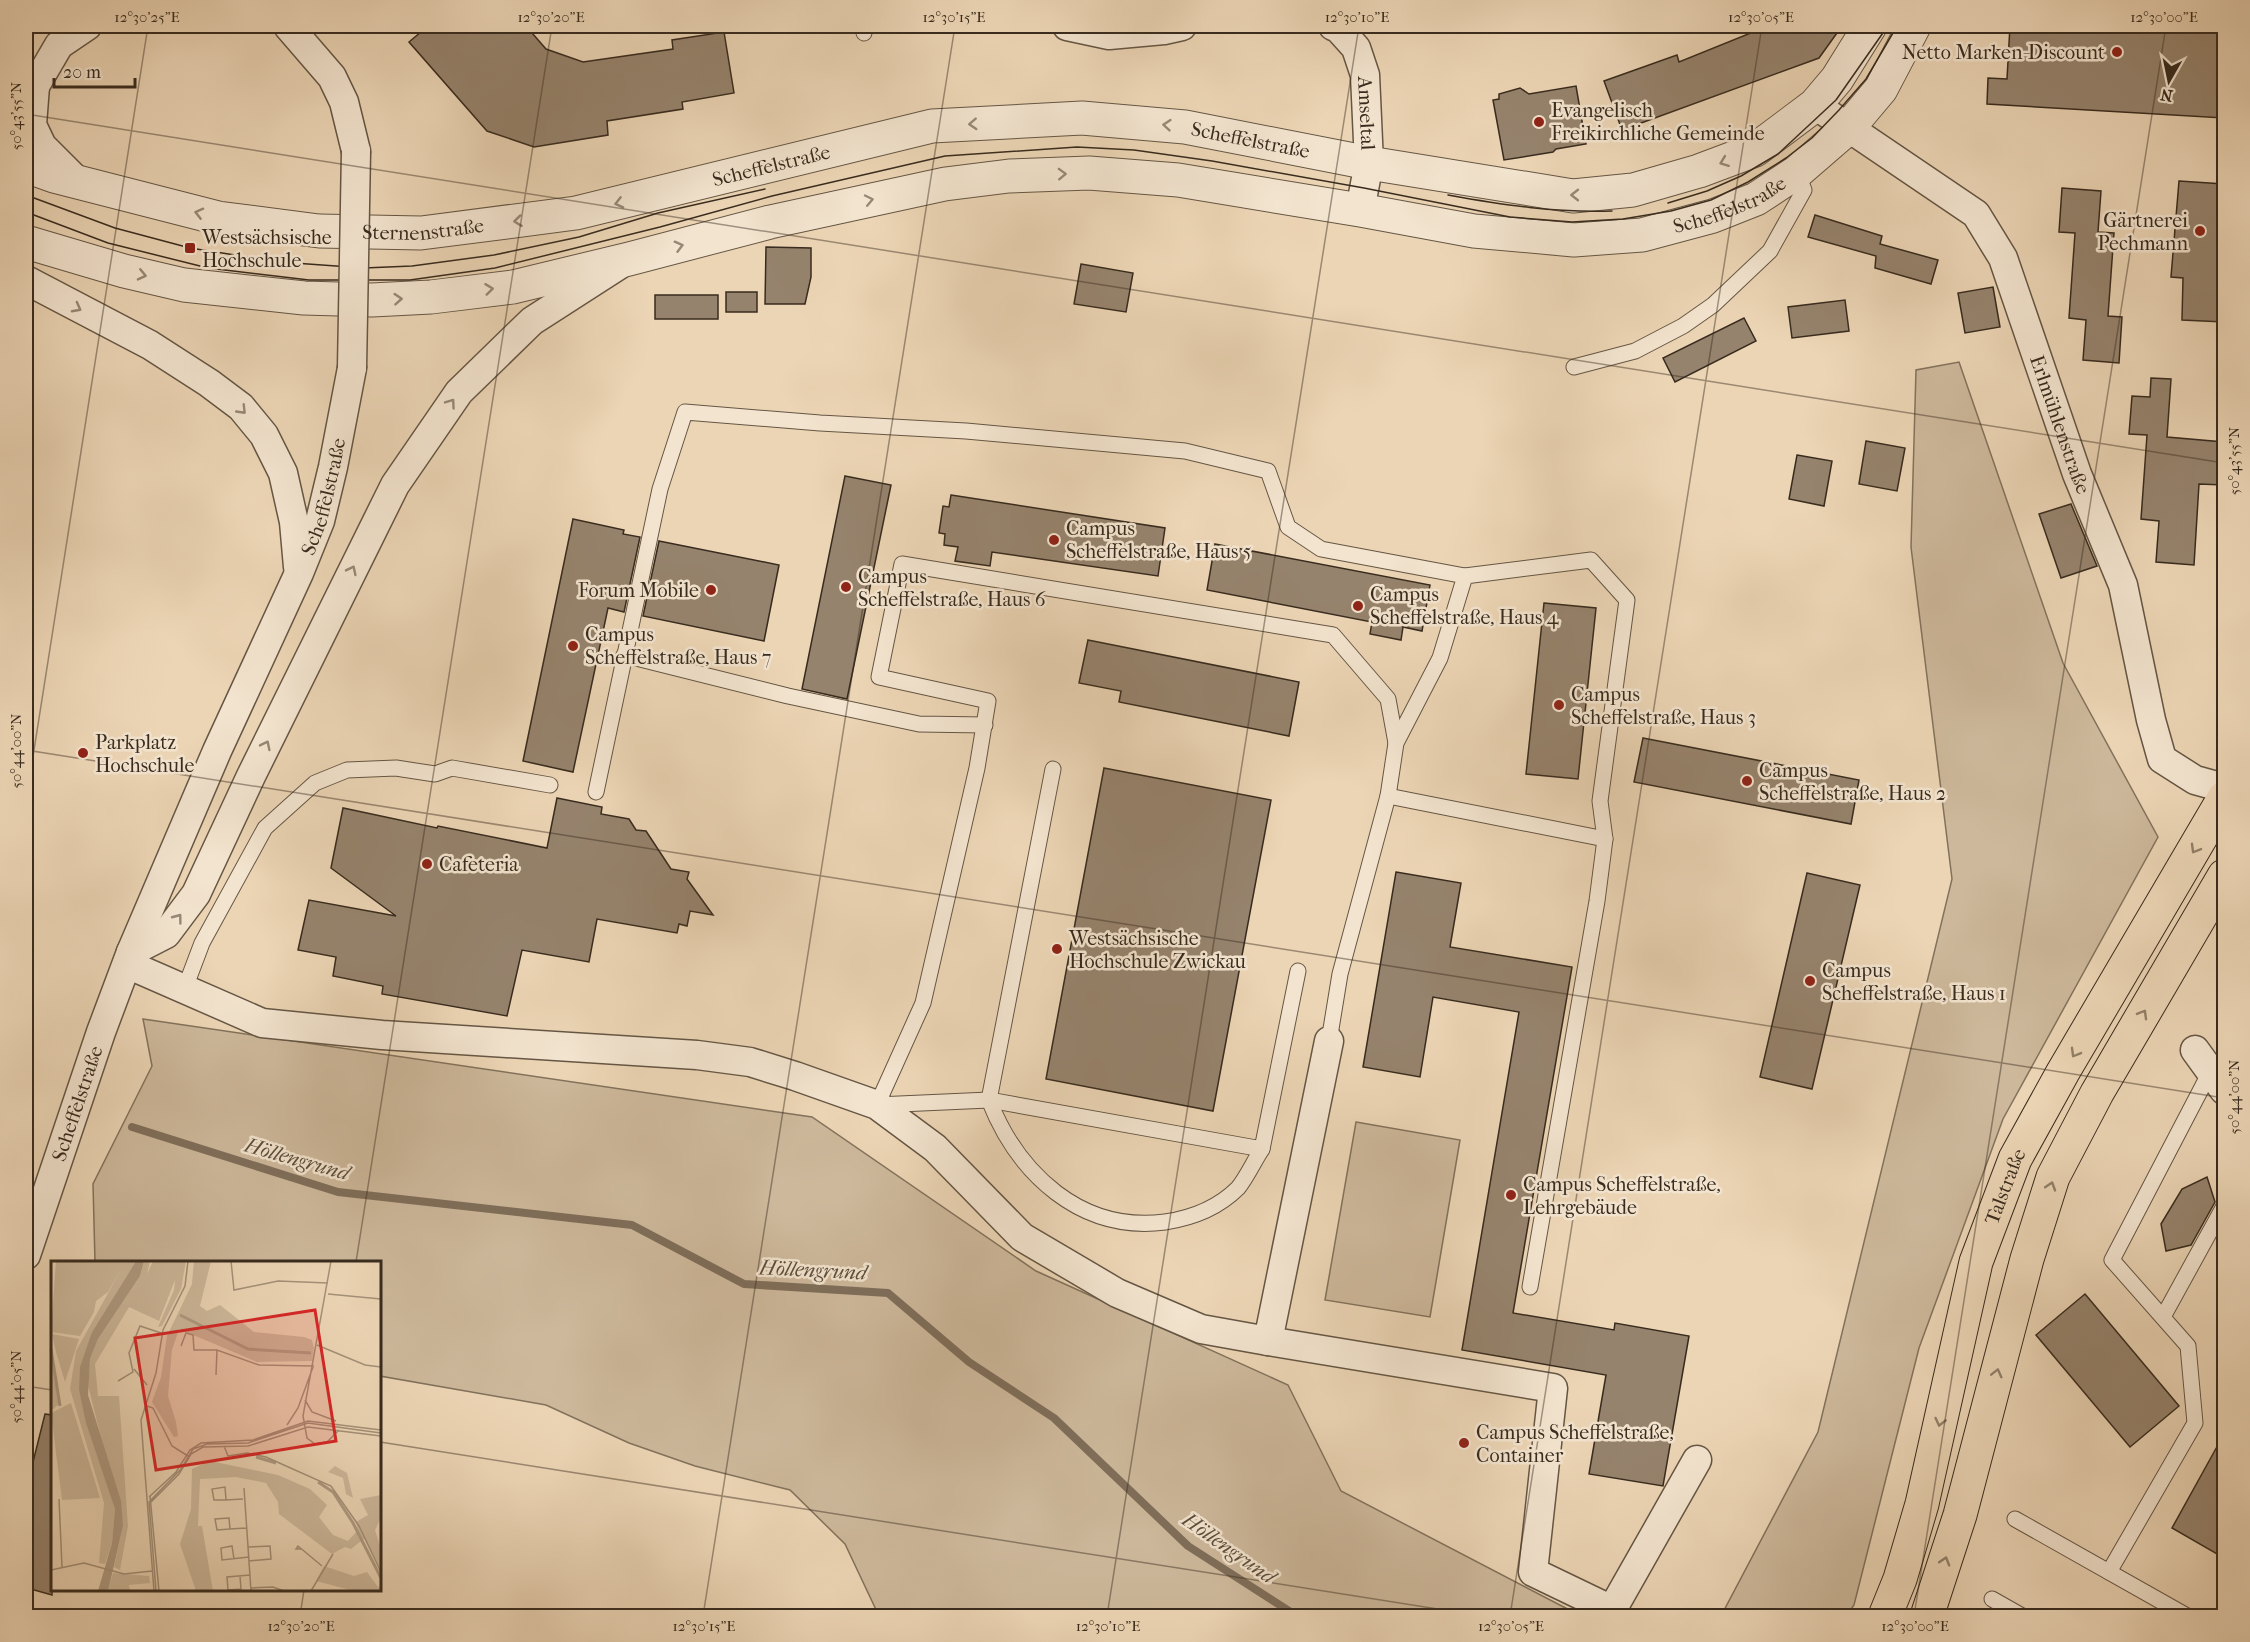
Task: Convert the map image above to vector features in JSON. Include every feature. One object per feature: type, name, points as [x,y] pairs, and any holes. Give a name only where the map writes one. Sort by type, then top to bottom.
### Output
[{"type":"main road","name":"Talstraße","points":[[1885,1617],[1900,1579],[1922,1504],[1976,1262],[2015,1159],[2063,1072],[2224,798]]},
{"type":"main road","name":"Talstraße","points":[[1927,1617],[1960,1515],[2027,1259],[2054,1177],[2097,1093],[2224,876]]},
{"type":"street","points":[[79,183],[42,146],[32,125],[30,92],[59,45],[87,26]]},
{"type":"street","name":"Scheffelstraße","points":[[26,1255],[33,1201],[129,958],[217,751],[320,521],[333,467],[352,368],[356,151],[344,102],[332,77],[288,26]]},
{"type":"street","points":[[1067,26],[1109,34],[1164,30],[1182,26]]},
{"type":"street","name":"Amseltal","points":[[1333,26],[1338,28],[1356,48],[1365,75],[1369,163],[1360,210]]},
{"type":"street","name":"Scheffelstraße","points":[[576,213],[932,126],[1083,118],[1173,126],[1369,163],[1573,196],[1633,190],[1699,171],[1755,150],[1815,105],[1837,79],[1869,26]]},
{"type":"street","name":"Scheffelstraße","points":[[26,242],[124,271],[184,285],[304,298],[372,300],[431,297],[513,286],[629,259],[770,222],[945,184],[1009,176],[1089,173],[1178,180],[1485,232],[1574,240],[1642,235],[1713,216],[1756,199],[1797,172],[1849,127],[1881,88],[1914,26]]},
{"type":"street","name":"Erlmühlenstraße","points":[[1815,105],[1976,214],[2003,258],[2077,474],[2123,585],[2151,720],[2162,759],[2195,780],[2224,788]]},
{"type":"street","name":"Sternenstraße","points":[[26,166],[79,183],[218,218],[319,231],[421,233],[576,213]]},
{"type":"street","name":"Scheffelstraße","points":[[129,958],[166,934],[196,894],[251,776],[395,485],[459,392],[532,321],[629,259]]},
{"type":"street","points":[[26,280],[150,345],[209,383],[241,407],[264,435],[283,473],[294,522],[298,573]]},
{"type":"street","points":[[129,958],[185,988],[262,1023],[382,1035],[707,1056],[750,1062],[877,1105],[935,1148],[1022,1237],[1118,1293],[1202,1329],[1554,1388],[1533,1572],[1612,1610],[1697,1460]]},
{"type":"street","points":[[1269,1341],[1329,1041]]},
{"type":"lane","name":"Scheffelstraße","points":[[1574,367],[1635,351],[1683,326],[1713,306],[1770,251],[1804,190],[1797,172]]},
{"type":"lane","points":[[596,792],[660,489],[685,412],[820,423],[966,431],[1185,451],[1268,471],[1288,527],[1321,549],[1465,576],[1591,560],[1627,600],[1600,801],[1605,839],[1597,901],[1530,1287]]},
{"type":"lane","points":[[1262,1149],[989,1100],[877,1105],[923,1003],[977,768],[988,701],[879,677],[902,564],[1334,635],[1388,699],[1396,743]]},
{"type":"lane","points":[[1329,1041],[1340,974],[1388,796],[1396,743],[1440,658],[1465,576]]},
{"type":"lane","points":[[624,655],[788,696],[919,724],[985,725]]},
{"type":"lane","points":[[185,988],[202,943],[265,828],[315,783],[347,770],[396,768],[435,774],[452,768],[550,785]]},
{"type":"lane","points":[[1053,768],[989,1100],[999,1127],[1041,1180],[1079,1209],[1104,1218],[1130,1223],[1179,1220],[1206,1212],[1238,1187],[1262,1149],[1298,971]]},
{"type":"lane","points":[[1388,796],[1605,839]]},
{"type":"lane","points":[[2109,1572],[2195,1423],[2188,1346],[2112,1260],[2210,1071]]},
{"type":"lane","points":[[2163,1317],[2224,1206]]},
{"type":"lane","points":[[2015,1519],[2187,1617]]},
{"type":"lane","points":[[1992,1599],[2022,1617]]},
{"type":"shaded area","points":[[1959,362],[2063,663],[2158,837],[2003,1119],[1919,1348],[1854,1605],[1846,1616],[1721,1616],[1818,1432],[1952,879],[1911,547],[1916,370]]},
{"type":"shaded area","points":[[143,1019],[812,1117],[1036,1271],[1288,1385],[1341,1491],[1581,1616],[879,1616],[845,1544],[790,1490],[695,1466],[629,1443],[546,1405],[381,1376],[381,1261],[95,1261],[93,1184],[152,1066]]},
{"type":"shaded area","points":[[1356,1122],[1460,1140],[1430,1317],[1325,1300]]},
{"type":"building","points":[[428,26],[526,26],[546,49],[583,62],[673,49],[672,40],[724,32],[734,93],[682,102],[683,109],[607,121],[608,135],[534,147],[487,131],[409,42]]},
{"type":"building","points":[[1768,26],[1842,26],[1819,58],[1622,130],[1604,81],[1677,55],[1679,62]]},
{"type":"building","name":"Netto Marken-Discount","points":[[2010,26],[2224,26],[2224,118],[1987,104],[1988,78],[2007,79]]},
{"type":"building","name":"Evangelisch Freikirchliche Gemeinde","points":[[1576,86],[1586,144],[1504,160],[1493,100],[1499,99],[1499,94],[1520,88],[1529,94]]},
{"type":"building","name":"Gärtnerei Pechmann","points":[[2179,181],[2224,184],[2224,322],[2182,320],[2183,278],[2171,277]]},
{"type":"building","points":[[2062,188],[2101,191],[2098,232],[2114,233],[2108,316],[2122,317],[2119,363],[2083,360],[2086,320],[2069,318],[2075,233],[2059,232]]},
{"type":"building","points":[[1815,215],[1882,236],[1880,244],[1938,260],[1931,284],[1875,268],[1876,256],[1808,237]]},
{"type":"building","points":[[766,247],[811,248],[811,277],[805,304],[765,304]]},
{"type":"building","points":[[1081,264],[1133,273],[1126,312],[1074,304]]},
{"type":"building","points":[[1993,287],[2000,327],[1965,333],[1958,293]]},
{"type":"building","points":[[726,292],[757,292],[757,312],[726,312]]},
{"type":"building","points":[[655,295],[718,295],[718,319],[655,319]]},
{"type":"building","points":[[1845,300],[1849,331],[1792,338],[1788,307]]},
{"type":"building","points":[[1744,318],[1756,341],[1675,382],[1663,358]]},
{"type":"building","points":[[2151,378],[2171,379],[2167,437],[2224,442],[2224,485],[2199,484],[2194,565],[2156,562],[2159,521],[2141,519],[2147,435],[2129,434],[2132,396],[2150,397]]},
{"type":"building","points":[[1866,441],[1905,448],[1897,491],[1859,484]]},
{"type":"building","points":[[1797,455],[1832,461],[1824,506],[1789,499]]},
{"type":"building","name":"Campus Scheffelstraße, Haus 6","points":[[845,476],[891,485],[847,699],[802,689]]},
{"type":"building","name":"Campus Scheffelstraße, Haus 5","points":[[951,495],[1165,528],[1158,576],[992,552],[990,566],[955,561],[958,547],[944,545],[945,534],[939,533],[943,506],[949,507]]},
{"type":"building","points":[[2071,504],[2097,566],[2061,578],[2039,514]]},
{"type":"building","name":"Campus Scheffelstraße, Haus 7","points":[[573,519],[624,530],[623,534],[640,537],[624,612],[608,608],[573,772],[523,761]]},
{"type":"building","name":"Forum Mobile","points":[[659,541],[779,565],[764,641],[643,616]]},
{"type":"building","name":"Campus Scheffelstraße, Haus 4","points":[[1215,544],[1430,585],[1422,631],[1403,627],[1401,640],[1370,634],[1372,622],[1207,590]]},
{"type":"building","name":"Campus Scheffelstraße, Haus 3","points":[[1544,603],[1596,608],[1578,779],[1526,774]]},
{"type":"building","points":[[1088,640],[1299,682],[1289,736],[1119,702],[1121,691],[1079,683]]},
{"type":"building","name":"Campus Scheffelstraße, Haus 2","points":[[1643,738],[1859,780],[1851,824],[1634,782]]},
{"type":"building","points":[[1104,768],[1271,800],[1213,1111],[1046,1079]]},
{"type":"building","points":[[557,798],[602,807],[601,814],[629,819],[636,830],[646,831],[671,869],[689,872],[687,879],[713,915],[690,911],[687,926],[679,924],[677,933],[597,919],[589,962],[522,950],[507,1016],[382,994],[383,986],[333,976],[336,957],[298,950],[309,900],[396,916],[331,868],[343,808],[547,848]]},
{"type":"building","name":"Campus Scheffelstraße, Lehrgebäude","points":[[1396,872],[1461,883],[1450,947],[1572,967],[1513,1313],[1614,1330],[1615,1323],[1689,1336],[1663,1486],[1589,1474],[1606,1375],[1462,1350],[1519,1012],[1433,997],[1420,1077],[1363,1067]]},
{"type":"building","name":"Campus Scheffelstraße, Haus 1","points":[[1807,873],[1860,885],[1812,1089],[1760,1077]]},
{"type":"building","points":[[2207,1177],[2215,1202],[2191,1245],[2166,1251],[2161,1224],[2182,1189]]},
{"type":"building","points":[[2085,1294],[2179,1406],[2130,1447],[2036,1335]]},
{"type":"building","points":[[45,1414],[51,1415],[52,1595],[27,1588],[33,1564],[26,1562],[26,1490]]},
{"type":"building","points":[[2224,1434],[2224,1558],[2172,1528]]},
{"type":"waterway","name":"Höllengrund","points":[[132,1127],[338,1192],[632,1225],[744,1284],[888,1293],[969,1362],[1054,1418],[1188,1546],[1297,1616]]},
{"type":"tram line","points":[[26,212],[108,243],[208,268],[309,280],[410,280],[495,268],[660,227],[772,196],[945,156],[1077,147],[1134,150],[1212,161],[1510,217],[1572,222],[1623,219],[1671,211],[1711,200],[1748,182],[1786,158],[1812,138],[1866,79],[1897,26]]},
{"type":"tram line","points":[[1668,203],[1707,191],[1741,176],[1778,154],[1836,100],[1885,30]]},
{"type":"tram line","points":[[26,195],[115,228],[190,248],[280,262],[364,268],[412,266],[494,255],[579,237],[658,213],[765,189]]},
{"type":"tram line","points":[[1448,195],[1530,208],[1612,211]]},
{"type":"place","name":"Netto Marken-Discount","points":[[2117,52]]},
{"type":"place","name":"Evangelisch Freikirchliche Gemeinde","points":[[1539,122]]},
{"type":"place","name":"Gärtnerei Pechmann","points":[[2200,231]]},
{"type":"place","name":"Westsächsische Hochschule","points":[[190,248]]},
{"type":"place","name":"Campus Scheffelstraße, Haus 5","points":[[1054,540]]},
{"type":"place","name":"Campus Scheffelstraße, Haus 6","points":[[846,587]]},
{"type":"place","name":"Forum Mobile","points":[[711,590]]},
{"type":"place","name":"Campus Scheffelstraße, Haus 4","points":[[1358,606]]},
{"type":"place","name":"Campus Scheffelstraße, Haus 7","points":[[573,646]]},
{"type":"place","name":"Campus Scheffelstraße, Haus 3","points":[[1559,705]]},
{"type":"place","name":"Parkplatz Hochschule","points":[[83,753]]},
{"type":"place","name":"Campus Scheffelstraße, Haus 2","points":[[1747,781]]},
{"type":"place","name":"Cafeteria","points":[[427,864]]},
{"type":"place","name":"Westsächsische Hochschule Zwickau","points":[[1057,949]]},
{"type":"place","name":"Campus Scheffelstraße, Haus 1","points":[[1810,981]]},
{"type":"place","name":"Campus Scheffelstraße, Lehrgebäude","points":[[1511,1195]]},
{"type":"place","name":"Campus Scheffelstraße, Container","points":[[1464,1443]]}]
